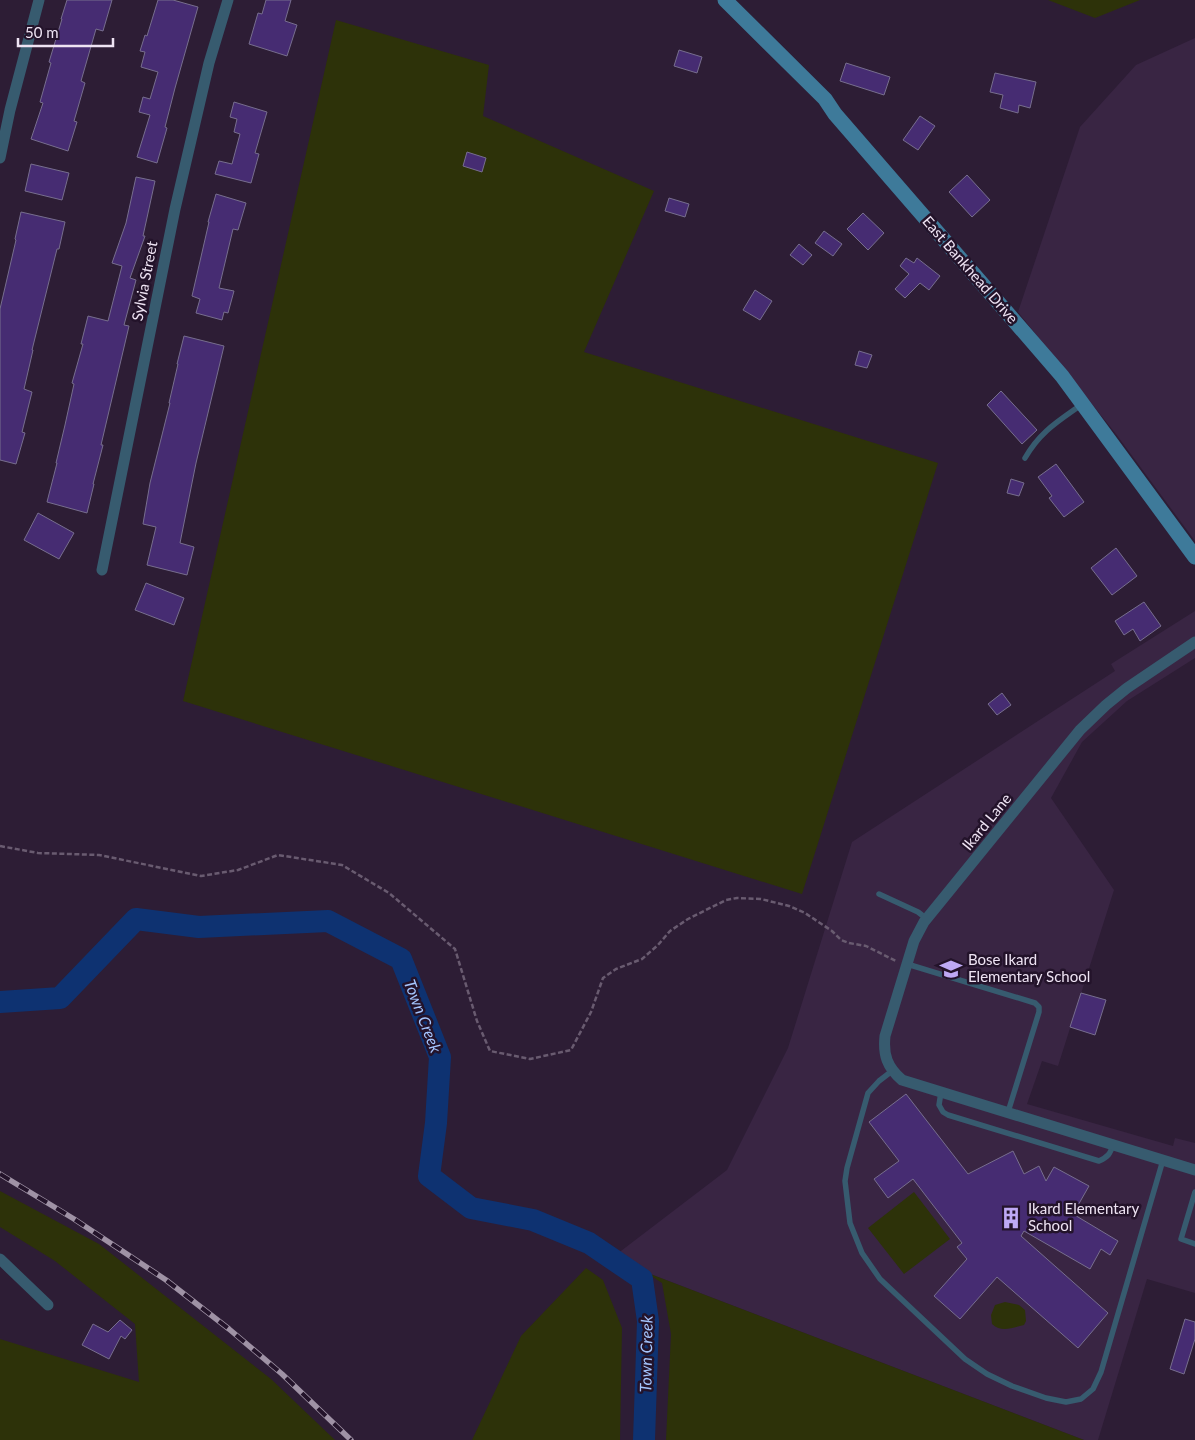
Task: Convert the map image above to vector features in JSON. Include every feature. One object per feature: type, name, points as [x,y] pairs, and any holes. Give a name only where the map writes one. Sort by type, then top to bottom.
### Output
[{"type":"street","points":[[0,158],[10,110],[40,0]]},
{"type":"street","name":"Sylvia Street","points":[[102,570],[175,209],[209,63],[228,0]]},
{"type":"street","name":"East Bankhead Drive","points":[[724,0],[825,99],[835,114],[1062,376],[1195,557]]},
{"type":"street","name":"Ikard Lane","points":[[892,1071],[884,1048],[885,1036],[914,941],[928,918],[1080,730],[1127,688],[1195,642]]},
{"type":"street","points":[[892,1071],[902,1080],[1195,1170]]},
{"type":"street","points":[[0,1259],[48,1305]]},
{"type":"lane","points":[[1025,458],[1033,444],[1048,428],[1082,404]]},
{"type":"lane","points":[[879,894],[928,918]]},
{"type":"lane","points":[[907,964],[1036,1003],[1039,1007],[1008,1112]]},
{"type":"lane","points":[[892,1071],[868,1093],[847,1168],[845,1181],[850,1223],[862,1253],[880,1279],[965,1360],[987,1374],[1012,1386],[1046,1398],[1066,1402],[1081,1399],[1093,1389],[1101,1372],[1163,1160]]},
{"type":"lane","points":[[941,1092],[939,1105],[943,1112],[1099,1161],[1106,1158],[1114,1144]]},
{"type":"lane","points":[[1195,1192],[1181,1239],[1195,1244]]},
{"type":"path","points":[[0,846],[38,853],[99,855],[201,876],[238,870],[278,855],[342,865],[389,893],[454,949],[476,1021],[490,1052],[530,1058],[571,1050],[590,1012],[603,978],[616,969],[642,959],[670,931],[688,919],[726,900],[761,898],[789,906],[805,913],[832,931],[841,940],[866,946],[896,961],[907,964]]},
{"type":"shaded area","points":[[1195,38],[1195,541],[1116,434],[1018,312],[1080,127],[1136,65]]},
{"type":"shaded area","name":"Bose Ikard Elementary School","points":[[1195,611],[1195,658],[1127,701],[1082,742],[1051,798],[1114,890],[1058,1066],[1042,1061],[1027,1104],[1173,1146],[1175,1138],[1195,1143],[1195,1293],[1147,1279],[1098,1440],[1084,1440],[645,1272],[617,1254],[727,1170],[788,1048],[852,842],[1115,671],[1111,664]]},
{"type":"green space","points":[[1048,0],[1140,0],[1095,18]]},
{"type":"green space","points":[[336,20],[489,65],[483,116],[654,191],[584,352],[938,463],[802,894],[183,701]]},
{"type":"green space","points":[[0,1191],[99,1244],[271,1379],[335,1440],[0,1440],[0,1339],[139,1382],[135,1324],[55,1261],[0,1227]]},
{"type":"green space","points":[[914,1192],[950,1239],[904,1274],[868,1228]]},
{"type":"green space","points":[[586,1268],[603,1280],[622,1328],[620,1440],[472,1440],[521,1336]]},
{"type":"green space","points":[[645,1272],[1084,1440],[666,1440],[671,1334],[662,1283]]},
{"type":"green space","points":[[1005,1302],[1019,1305],[1025,1310],[1026,1321],[1024,1325],[1003,1329],[992,1324],[991,1315],[995,1305]]},
{"type":"building","points":[[67,0],[112,0],[103,31],[96,29],[81,81],[85,83],[74,121],[77,122],[68,151],[31,139],[43,103],[40,102],[51,63],[49,62]]},
{"type":"building","points":[[158,0],[173,0],[198,7],[175,88],[165,127],[167,128],[157,163],[137,157],[150,115],[139,112],[143,97],[150,99],[158,72],[141,67],[145,52],[140,51],[145,35],[147,36]]},
{"type":"building","points":[[266,0],[291,0],[285,21],[297,25],[287,56],[249,44],[258,13],[262,14]]},
{"type":"building","points":[[679,50],[702,57],[697,73],[674,66]]},
{"type":"building","points":[[846,63],[890,77],[884,95],[840,81]]},
{"type":"building","points":[[995,73],[1036,82],[1030,108],[1019,105],[1018,113],[1000,108],[1003,95],[990,92]]},
{"type":"building","points":[[234,102],[267,112],[255,153],[259,154],[251,183],[215,174],[219,161],[232,164],[240,134],[234,132],[237,119],[230,117]]},
{"type":"building","points":[[920,116],[935,126],[918,150],[903,140]]},
{"type":"building","points":[[467,152],[486,158],[482,172],[463,166]]},
{"type":"building","points":[[31,164],[69,173],[62,200],[25,191]]},
{"type":"building","points":[[967,175],[990,200],[972,217],[949,192]]},
{"type":"building","points":[[136,177],[155,181],[143,236],[145,236],[130,278],[136,280],[124,325],[129,326],[87,513],[47,502],[88,316],[108,321],[122,266],[112,263],[126,223]]},
{"type":"building","points":[[216,194],[246,203],[238,230],[233,229],[219,288],[234,291],[228,313],[224,312],[222,320],[196,313],[200,299],[192,296]]},
{"type":"building","points":[[669,198],[689,204],[685,217],[665,211]]},
{"type":"building","points":[[21,212],[65,222],[32,350],[24,389],[32,392],[22,432],[25,433],[16,464],[0,460],[0,309]]},
{"type":"building","points":[[863,213],[884,233],[868,250],[847,229]]},
{"type":"building","points":[[824,231],[842,244],[833,256],[815,243]]},
{"type":"building","points":[[799,244],[812,255],[803,265],[790,255]]},
{"type":"building","points":[[906,258],[914,263],[917,258],[940,276],[929,290],[920,283],[905,298],[895,289],[909,274],[900,266]]},
{"type":"building","points":[[755,290],[772,301],[760,320],[743,310]]},
{"type":"building","points":[[184,336],[224,346],[196,463],[180,543],[194,547],[187,575],[147,565],[156,527],[143,524],[150,483]]},
{"type":"building","points":[[859,351],[872,355],[867,368],[855,365]]},
{"type":"building","points":[[1001,391],[1037,430],[1022,444],[987,405]]},
{"type":"building","points":[[1056,464],[1084,502],[1064,517],[1049,498],[1052,496],[1038,477]]},
{"type":"building","points":[[1011,479],[1024,483],[1019,496],[1007,493]]},
{"type":"building","points":[[38,513],[74,533],[59,559],[24,540]]},
{"type":"building","points":[[1116,548],[1137,576],[1112,595],[1091,568]]},
{"type":"building","points":[[146,583],[184,598],[174,625],[135,610]]},
{"type":"building","points":[[1144,602],[1161,626],[1140,641],[1133,629],[1124,635],[1115,621]]},
{"type":"building","points":[[1002,693],[1011,705],[997,715],[988,704]]},
{"type":"building","points":[[1081,993],[1106,1000],[1095,1035],[1070,1027]]},
{"type":"building","name":"Ikard Elementary School","points":[[906,1094],[968,1174],[1013,1151],[1024,1174],[1039,1166],[1046,1181],[1054,1167],[1089,1186],[1073,1214],[1118,1241],[1110,1255],[1101,1249],[1090,1269],[1024,1231],[1021,1236],[1108,1313],[1078,1348],[997,1277],[960,1319],[934,1296],[967,1259],[957,1247],[962,1243],[913,1179],[888,1198],[874,1179],[899,1161],[869,1122]]},
{"type":"building","points":[[1185,1319],[1195,1322],[1195,1339],[1184,1374],[1170,1369]]},
{"type":"building","points":[[120,1320],[132,1330],[125,1339],[121,1336],[109,1359],[82,1345],[93,1324],[108,1332]]},
{"type":"waterway","name":"Town Creek","points":[[0,1002],[60,998],[136,919],[199,927],[328,921],[401,959],[440,1057],[436,1123],[429,1176],[471,1208],[533,1220],[589,1243],[642,1279],[648,1321],[644,1440]]},
{"type":"railway","points":[[0,1174],[74,1219],[166,1280],[229,1329],[282,1374],[351,1440]]},
{"type":"place","name":"Bose Ikard Elementary School","points":[[951,969]]},
{"type":"place","name":"Ikard Elementary School","points":[[1011,1218]]}]
